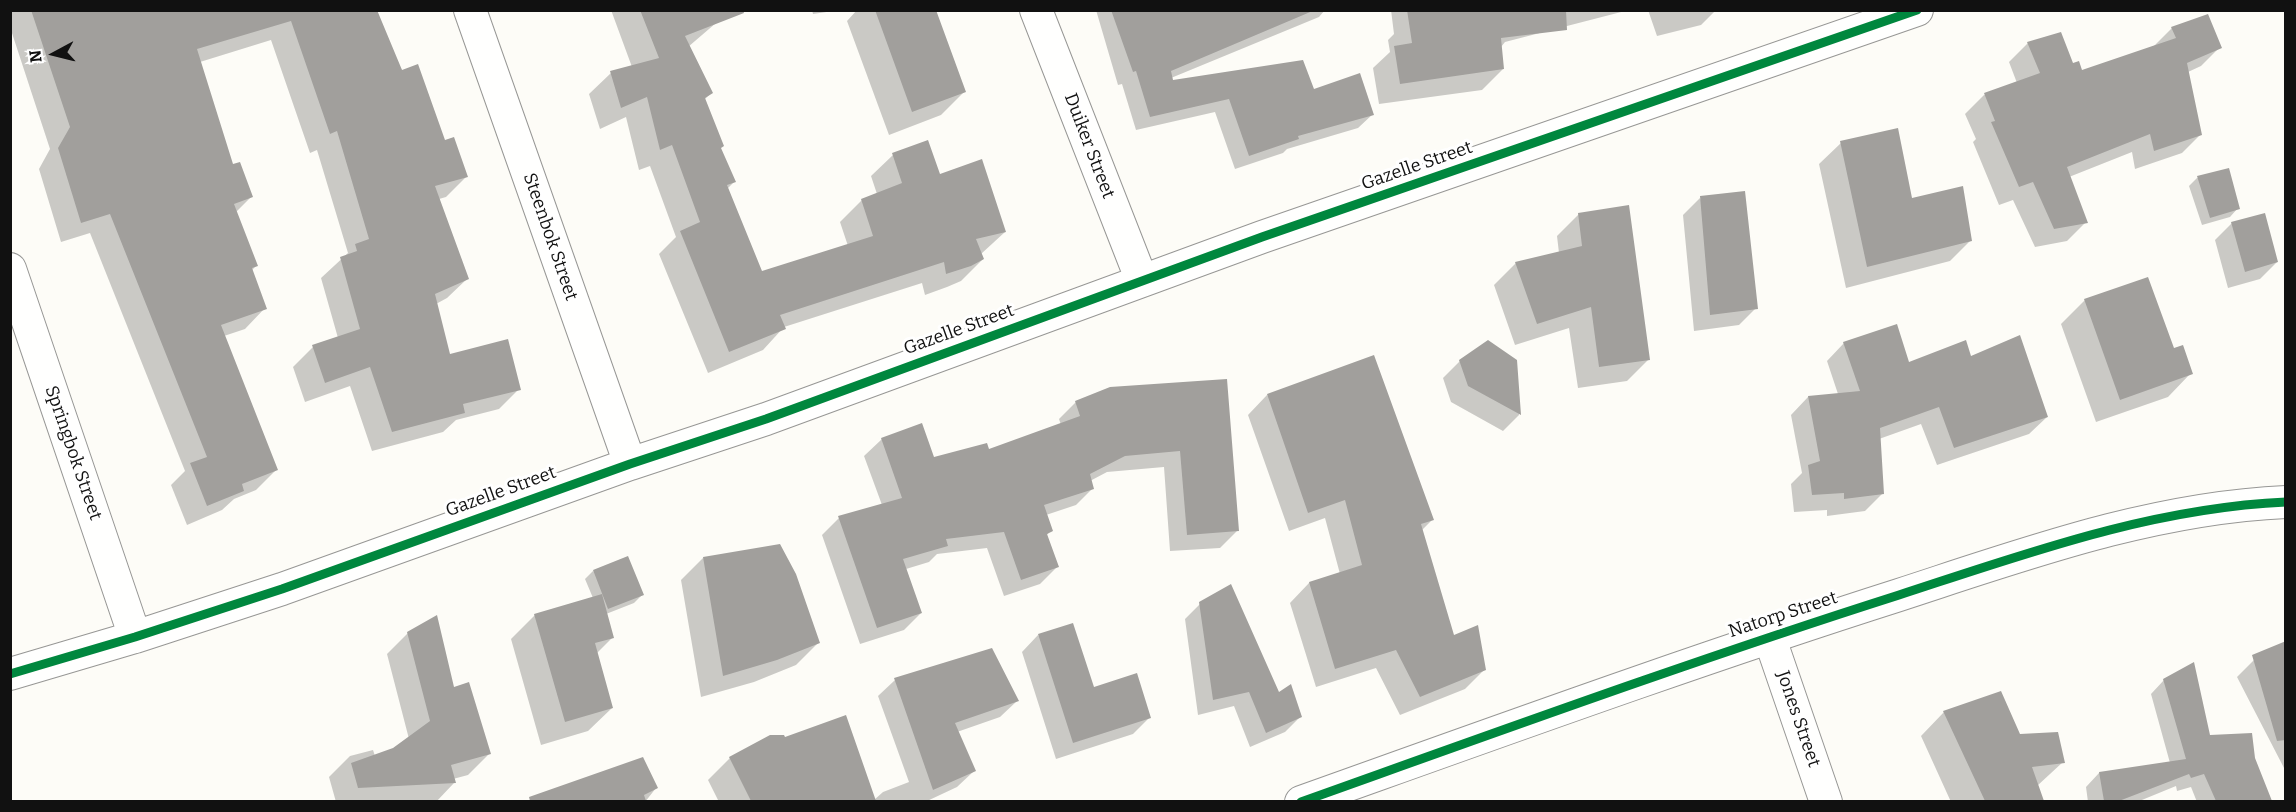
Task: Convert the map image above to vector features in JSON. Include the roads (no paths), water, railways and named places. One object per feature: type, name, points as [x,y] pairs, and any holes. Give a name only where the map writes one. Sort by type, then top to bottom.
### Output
[{"type":"street","name":"Steenbok Street","points":[[470,10],[630,464]]},
{"type":"street","name":"Duiker Street","points":[[1036,10],[1142,281]]},
{"type":"street","name":"Gazelle Street","points":[[10,674],[135,637],[282,588],[630,464],[766,419],[1142,281],[1917,10]]},
{"type":"street","name":"Springbok Street","points":[[10,269],[135,637]]},
{"type":"street","name":"Natorp Street","points":[[1301,801],[1769,636],[2111,528],[2216,507],[2286,502]]},
{"type":"street","name":"Jones Street","points":[[1769,636],[1826,801]]}]
